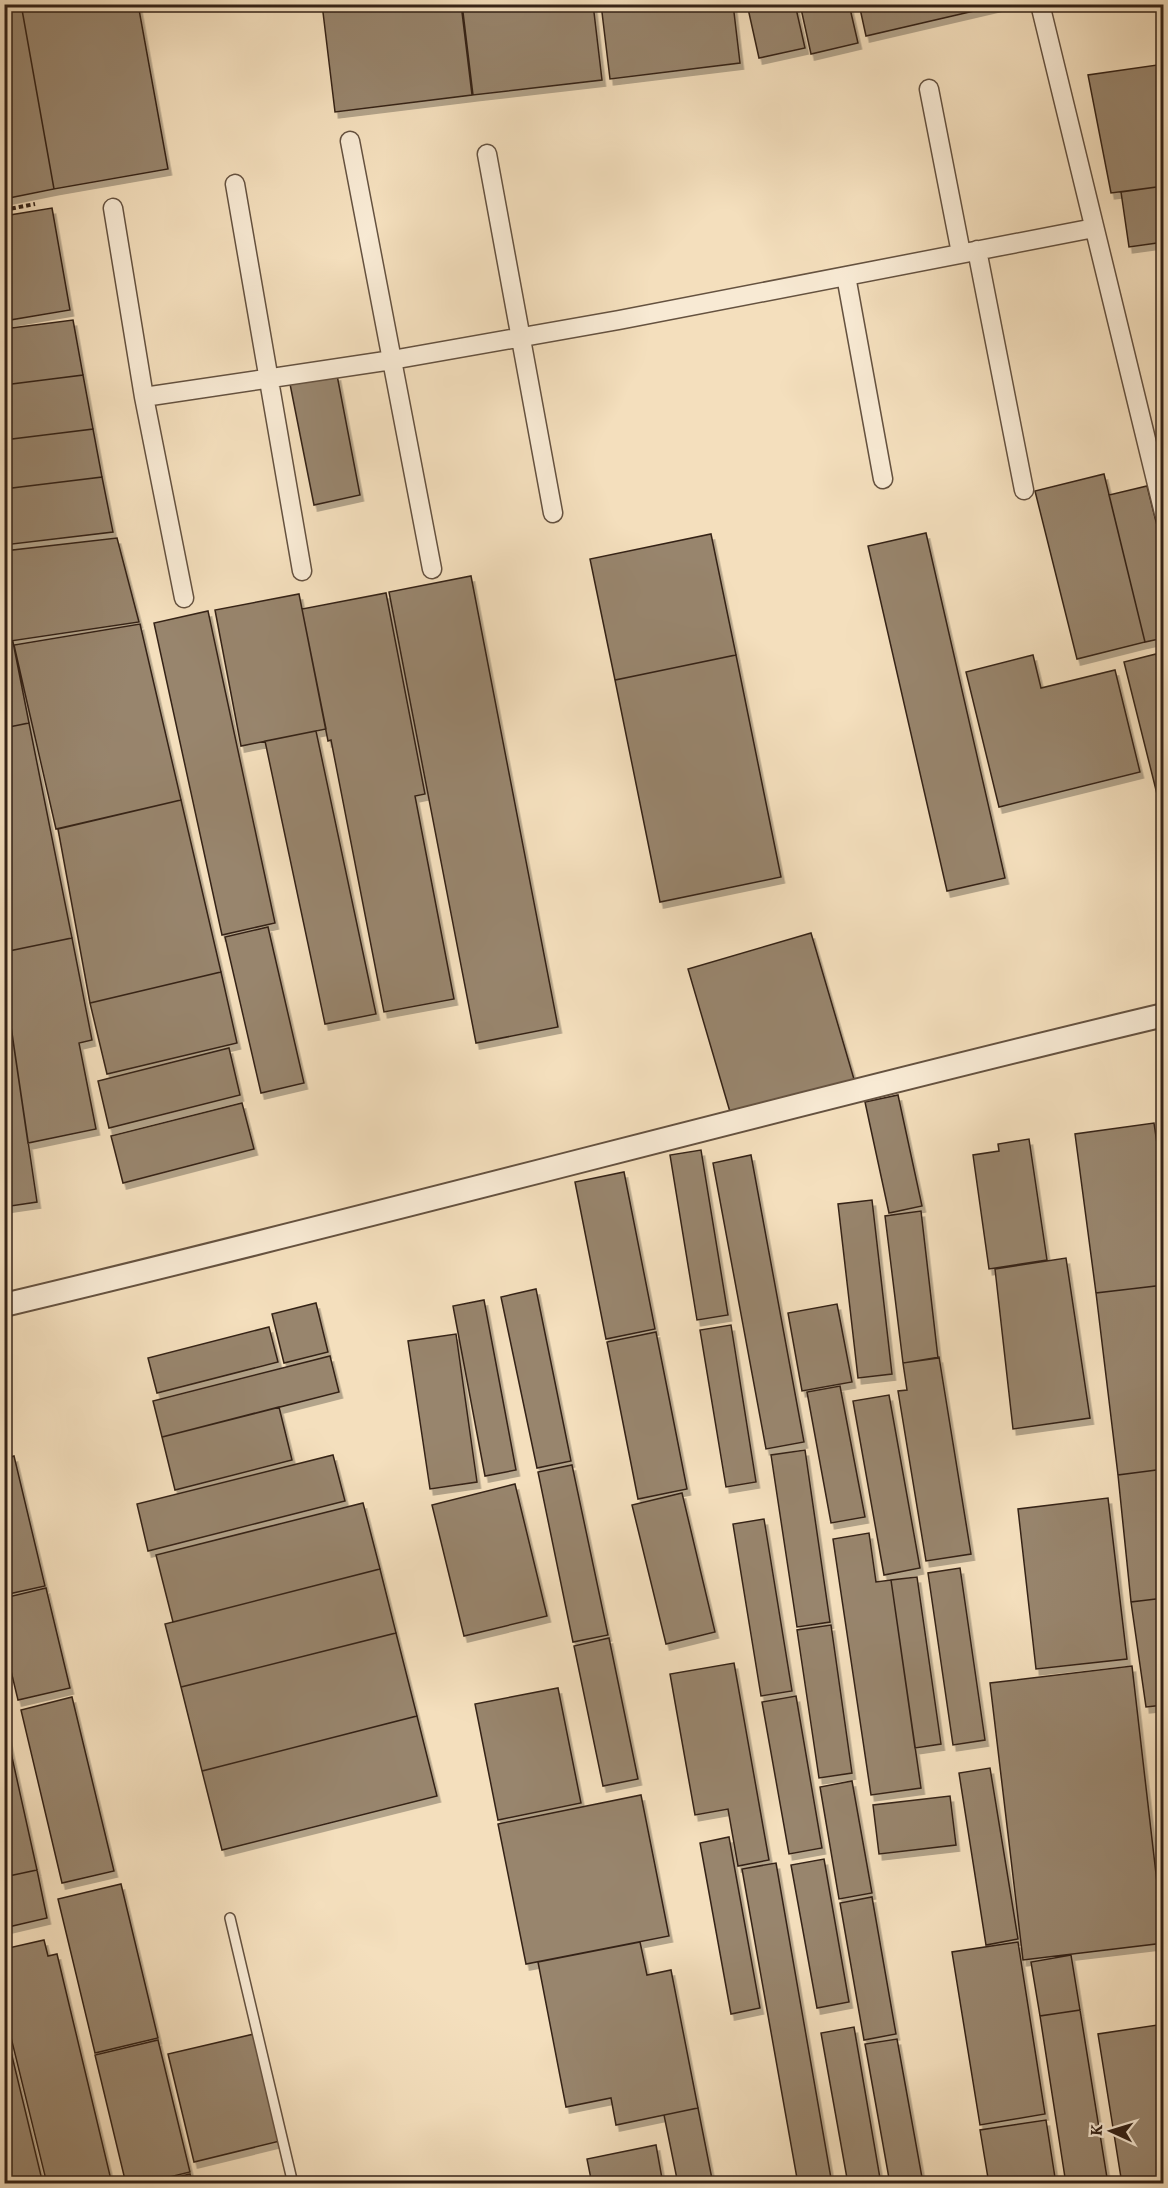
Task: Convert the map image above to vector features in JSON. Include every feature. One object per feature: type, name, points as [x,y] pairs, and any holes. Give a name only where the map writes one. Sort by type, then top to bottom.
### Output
[{"type":"street","points":[[1040,4],[1164,513]]},
{"type":"street","points":[[929,89],[1024,490]]},
{"type":"street","points":[[350,141],[432,569]]},
{"type":"street","points":[[487,154],[554,513]]},
{"type":"street","points":[[235,184],[302,571]]},
{"type":"street","points":[[112,208],[144,397],[184,598]]},
{"type":"street","points":[[144,397],[392,360],[1094,228]]},
{"type":"street","points":[[846,276],[883,478]]},
{"type":"street","points":[[4,1305],[471,1191],[936,1069],[1164,1015]]},
{"type":"lane","points":[[230,1918],[293,2184]]},
{"type":"path","points":[[4,210],[35,204]]},
{"type":"building","points":[[4,4],[21,4],[54,189],[4,199]]},
{"type":"building","points":[[21,4],[138,4],[168,169],[54,189]]},
{"type":"building","points":[[322,4],[461,4],[472,95],[335,112]]},
{"type":"building","points":[[462,4],[593,4],[602,80],[473,95]]},
{"type":"building","points":[[601,4],[733,4],[740,63],[610,79]]},
{"type":"building","points":[[747,4],[795,4],[805,48],[759,58]]},
{"type":"building","points":[[800,4],[849,4],[858,43],[811,54]]},
{"type":"building","points":[[859,4],[1004,4],[866,36]]},
{"type":"building","points":[[1164,64],[1164,186],[1111,193],[1088,75]]},
{"type":"building","points":[[1164,186],[1164,242],[1129,247],[1121,192]]},
{"type":"building","points":[[52,208],[70,310],[4,321],[4,216]]},
{"type":"building","points":[[73,320],[83,375],[4,385],[4,329]]},
{"type":"building","points":[[83,375],[93,429],[4,440],[4,385]]},
{"type":"building","points":[[337,375],[360,495],[314,505],[290,384]]},
{"type":"building","points":[[93,429],[102,477],[4,489],[4,440]]},
{"type":"building","points":[[1104,474],[1145,642],[1077,659],[1035,491]]},
{"type":"building","points":[[102,477],[113,532],[4,545],[4,489]]},
{"type":"building","points":[[1147,486],[1164,553],[1164,638],[1145,642],[1109,495]]},
{"type":"building","points":[[926,533],[1005,878],[947,891],[868,546]]},
{"type":"building","points":[[711,534],[736,655],[615,680],[590,559]]},
{"type":"building","points":[[117,538],[139,622],[4,642],[4,551]]},
{"type":"building","points":[[471,576],[558,1027],[476,1043],[389,592]]},
{"type":"building","points":[[386,593],[425,794],[415,796],[454,999],[384,1012],[331,740],[328,741],[302,609]]},
{"type":"building","points":[[299,594],[326,729],[241,746],[215,610]]},
{"type":"building","points":[[208,611],[275,923],[222,935],[154,623]]},
{"type":"building","points":[[140,624],[181,800],[56,829],[14,645]]},
{"type":"building","points":[[13,642],[29,723],[4,728],[4,643]]},
{"type":"building","points":[[1156,654],[1164,685],[1164,822],[1124,662]]},
{"type":"building","points":[[736,655],[781,877],[660,902],[615,680]]},
{"type":"building","points":[[1033,655],[1041,688],[1115,670],[1140,772],[999,807],[966,672]]},
{"type":"building","points":[[29,723],[72,938],[4,952],[4,728]]},
{"type":"building","points":[[316,731],[376,1014],[325,1024],[265,741]]},
{"type":"building","points":[[181,800],[221,972],[90,1003],[58,829]]},
{"type":"building","points":[[268,927],[304,1083],[261,1093],[225,937]]},
{"type":"building","points":[[811,933],[856,1086],[733,1122],[688,969]]},
{"type":"building","points":[[72,938],[92,1040],[79,1043],[96,1129],[28,1143],[4,979],[4,952]]},
{"type":"building","points":[[221,972],[237,1043],[107,1074],[90,1003]]},
{"type":"building","points":[[4,979],[37,1202],[4,1207]]},
{"type":"building","points":[[229,1048],[240,1095],[109,1128],[98,1081]]},
{"type":"building","points":[[898,1095],[922,1206],[889,1213],[865,1102]]},
{"type":"building","points":[[242,1103],[254,1149],[123,1183],[111,1136]]},
{"type":"building","points":[[1154,1123],[1164,1192],[1164,1285],[1096,1293],[1075,1134]]},
{"type":"building","points":[[1029,1139],[1047,1260],[989,1269],[973,1155],[999,1151],[998,1144]]},
{"type":"building","points":[[701,1150],[728,1315],[697,1320],[670,1155]]},
{"type":"building","points":[[751,1155],[804,1442],[766,1449],[713,1163]]},
{"type":"building","points":[[624,1172],[655,1329],[606,1339],[575,1182]]},
{"type":"building","points":[[872,1200],[892,1374],[858,1378],[838,1204]]},
{"type":"building","points":[[921,1211],[938,1358],[903,1363],[885,1216]]},
{"type":"building","points":[[1066,1258],[1090,1418],[1013,1429],[995,1269]]},
{"type":"building","points":[[1164,1285],[1164,1469],[1118,1475],[1096,1293]]},
{"type":"building","points":[[536,1289],[571,1461],[537,1468],[501,1297]]},
{"type":"building","points":[[484,1300],[516,1470],[485,1476],[453,1306]]},
{"type":"building","points":[[316,1303],[328,1352],[284,1363],[272,1314]]},
{"type":"building","points":[[837,1304],[852,1382],[802,1391],[788,1313]]},
{"type":"building","points":[[731,1325],[756,1482],[726,1487],[700,1330]]},
{"type":"building","points":[[269,1327],[278,1362],[157,1393],[148,1358]]},
{"type":"building","points":[[656,1332],[687,1489],[638,1499],[607,1342]]},
{"type":"building","points":[[456,1334],[477,1482],[430,1489],[408,1341]]},
{"type":"building","points":[[330,1356],[339,1392],[162,1437],[153,1401]]},
{"type":"building","points":[[939,1357],[971,1554],[926,1561],[898,1391],[907,1390],[903,1363]]},
{"type":"building","points":[[840,1386],[865,1517],[831,1523],[807,1392]]},
{"type":"building","points":[[889,1395],[920,1568],[884,1575],[853,1401]]},
{"type":"building","points":[[279,1407],[292,1460],[175,1490],[162,1437]]},
{"type":"building","points":[[805,1450],[830,1622],[797,1627],[771,1455]]},
{"type":"building","points":[[333,1455],[345,1501],[148,1551],[137,1504]]},
{"type":"building","points":[[14,1456],[45,1586],[4,1595],[4,1459]]},
{"type":"building","points":[[572,1465],[608,1635],[573,1642],[538,1472]]},
{"type":"building","points":[[1164,1469],[1164,1598],[1131,1602],[1118,1475]]},
{"type":"building","points":[[515,1484],[547,1616],[464,1636],[432,1505]]},
{"type":"building","points":[[682,1493],[715,1632],[666,1644],[632,1505]]},
{"type":"building","points":[[1108,1498],[1127,1659],[1036,1669],[1018,1509]]},
{"type":"building","points":[[363,1503],[380,1569],[173,1622],[156,1555]]},
{"type":"building","points":[[764,1519],[792,1691],[761,1696],[733,1524]]},
{"type":"building","points":[[869,1533],[876,1582],[891,1580],[921,1788],[871,1795],[833,1539]]},
{"type":"building","points":[[960,1568],[985,1740],[953,1745],[928,1573]]},
{"type":"building","points":[[380,1569],[396,1633],[181,1687],[165,1624]]},
{"type":"building","points":[[917,1577],[941,1744],[915,1748],[891,1580]]},
{"type":"building","points":[[46,1588],[70,1688],[18,1700],[4,1642],[4,1598]]},
{"type":"building","points":[[1164,1598],[1164,1705],[1146,1707],[1131,1602]]},
{"type":"building","points":[[831,1625],[852,1773],[819,1778],[797,1630]]},
{"type":"building","points":[[396,1633],[417,1716],[202,1771],[181,1687]]},
{"type":"building","points":[[609,1638],[638,1779],[603,1786],[574,1646]]},
{"type":"building","points":[[734,1663],[769,1860],[738,1866],[728,1809],[695,1815],[670,1674]]},
{"type":"building","points":[[1132,1666],[1164,1943],[1023,1960],[990,1683]]},
{"type":"building","points":[[558,1688],[581,1803],[498,1820],[475,1704]]},
{"type":"building","points":[[796,1696],[822,1848],[789,1854],[762,1702]]},
{"type":"building","points":[[72,1697],[114,1871],[62,1883],[21,1710]]},
{"type":"building","points":[[417,1716],[437,1796],[222,1850],[202,1771]]},
{"type":"building","points":[[4,1721],[37,1870],[4,1877]]},
{"type":"building","points":[[990,1768],[1018,1939],[986,1945],[959,1773]]},
{"type":"building","points":[[852,1781],[872,1893],[839,1899],[820,1787]]},
{"type":"building","points":[[641,1795],[669,1936],[526,1964],[498,1824]]},
{"type":"building","points":[[950,1796],[956,1845],[879,1854],[873,1805]]},
{"type":"building","points":[[729,1837],[760,2008],[731,2014],[700,1843]]},
{"type":"building","points":[[824,1859],[849,2002],[817,2008],[791,1865]]},
{"type":"building","points":[[776,1863],[832,2184],[798,2184],[742,1869]]},
{"type":"building","points":[[37,1870],[47,1918],[4,1928],[4,1877]]},
{"type":"building","points":[[121,1884],[158,2038],[95,2053],[58,1899]]},
{"type":"building","points":[[872,1897],[896,2034],[864,2040],[840,1903]]},
{"type":"building","points":[[44,1940],[48,1956],[57,1954],[112,2184],[47,2184],[4,2009],[4,1949]]},
{"type":"building","points":[[640,1942],[647,1975],[671,1970],[698,2108],[616,2125],[611,2098],[566,2107],[538,1962]]},
{"type":"building","points":[[1018,1942],[1045,2114],[980,2125],[952,1952]]},
{"type":"building","points":[[1071,1955],[1080,2010],[1040,2016],[1031,1962]]},
{"type":"building","points":[[1080,2010],[1108,2184],[1066,2184],[1040,2016]]},
{"type":"building","points":[[4,2023],[43,2184],[4,2184]]},
{"type":"building","points":[[1164,2024],[1164,2184],[1122,2184],[1098,2034]]},
{"type":"building","points":[[854,2027],[881,2184],[848,2184],[821,2033]]},
{"type":"building","points":[[254,2034],[280,2141],[194,2162],[168,2054]]},
{"type":"building","points":[[897,2039],[923,2183],[890,2184],[865,2044]]},
{"type":"building","points":[[158,2040],[190,2172],[141,2184],[126,2184],[95,2055]]},
{"type":"building","points":[[698,2108],[713,2184],[678,2184],[664,2115]]},
{"type":"building","points":[[1046,2120],[1056,2184],[989,2184],[980,2130]]},
{"type":"building","points":[[656,2145],[663,2184],[592,2184],[587,2159]]},
{"type":"building","points":[[190,2174],[193,2184],[151,2184]]}]
